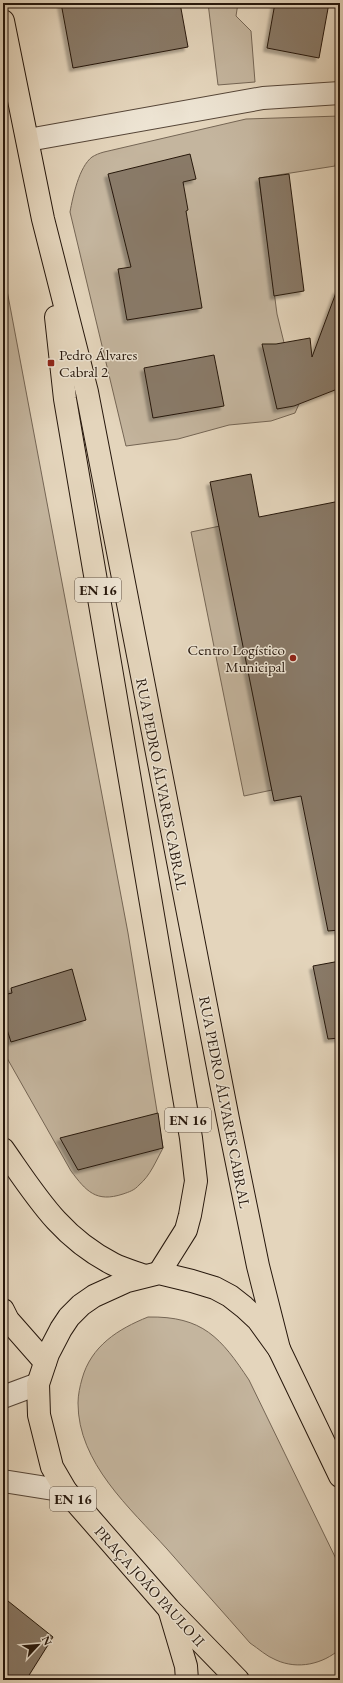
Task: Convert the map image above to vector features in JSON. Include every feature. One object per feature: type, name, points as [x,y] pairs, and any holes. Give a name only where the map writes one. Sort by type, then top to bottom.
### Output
[{"type":"main road","name":"RUA PEDRO ÁLVARES CABRAL","points":[[3,21],[44,219],[87,392],[228,1119],[258,1266],[279,1349]]},
{"type":"main road","name":"RUA PEDRO ÁLVARES CABRAL","points":[[44,219],[66,399],[191,1138],[196,1180],[196,1191],[186,1230],[152,1274]]},
{"type":"main road","points":[[3,1149],[43,1207],[65,1231],[89,1250],[114,1265],[152,1274]]},
{"type":"main road","name":"EN 16","points":[[152,1274],[192,1280],[215,1288],[230,1296],[258,1320],[279,1349],[338,1469]]},
{"type":"main road","name":"PRAÇA JOÃO PAULO II","points":[[152,1274],[110,1288],[81,1305],[69,1317],[61,1329],[45,1362],[38,1384],[39,1414],[52,1467],[66,1491],[169,1609],[238,1680]]},
{"type":"main road","points":[[3,1310],[8,1320],[45,1362]]},
{"type":"main road","name":"EN 16","points":[[169,1609],[186,1666],[187,1680]]},
{"type":"street","points":[[28,140],[262,98],[340,93]]},
{"type":"street","points":[[3,1397],[38,1384]]},
{"type":"street","points":[[3,1481],[66,1491]]},
{"type":"shaded area","points":[[208,3],[238,3],[236,16],[251,31],[255,82],[218,85]]},
{"type":"shaded area","points":[[340,116],[340,156],[336,158],[335,166],[259,178],[277,314],[299,404],[295,413],[271,421],[229,425],[178,439],[126,446],[70,212],[77,182],[87,162],[92,157],[102,152],[246,119]]},
{"type":"shaded area","points":[[3,269],[128,933],[163,1148],[146,1177],[136,1188],[123,1194],[106,1197],[92,1193],[71,1171],[3,1051]]},
{"type":"shaded area","points":[[220,526],[272,790],[244,796],[191,532]]},
{"type":"shaded area","points":[[148,1317],[183,1321],[197,1325],[209,1332],[229,1352],[249,1380],[340,1567],[340,1649],[326,1658],[310,1664],[293,1665],[276,1660],[250,1643],[123,1501],[96,1465],[80,1425],[78,1400],[86,1367],[99,1348],[107,1340],[126,1327]]},
{"type":"building","points":[[61,3],[180,3],[188,47],[73,68]]},
{"type":"building","points":[[275,3],[329,3],[319,58],[267,48]]},
{"type":"building","points":[[190,154],[196,179],[183,182],[188,210],[186,211],[202,308],[127,320],[118,269],[131,267],[108,174]]},
{"type":"building","points":[[289,174],[304,291],[274,296],[259,178]]},
{"type":"building","points":[[337,290],[340,290],[340,388],[294,406],[277,409],[262,344],[276,344],[310,338],[312,357]]},
{"type":"building","points":[[214,355],[224,406],[153,418],[144,368]]},
{"type":"building","name":"Centro Logístico Municipal","points":[[251,474],[259,517],[340,501],[340,930],[328,931],[301,796],[274,801],[210,482]]},
{"type":"building","points":[[340,961],[340,1038],[328,1039],[313,966]]},
{"type":"building","points":[[72,969],[86,1020],[11,1042],[3,1017],[3,995],[12,993],[11,988]]},
{"type":"building","points":[[158,1113],[163,1148],[78,1170],[60,1138]]},
{"type":"building","points":[[3,1597],[53,1637],[26,1680],[3,1680]]},
{"type":"place","name":"Pedro Álvares Cabral 2","points":[[51,363]]},
{"type":"place","name":"Centro Logístico Municipal","points":[[293,658]]}]
